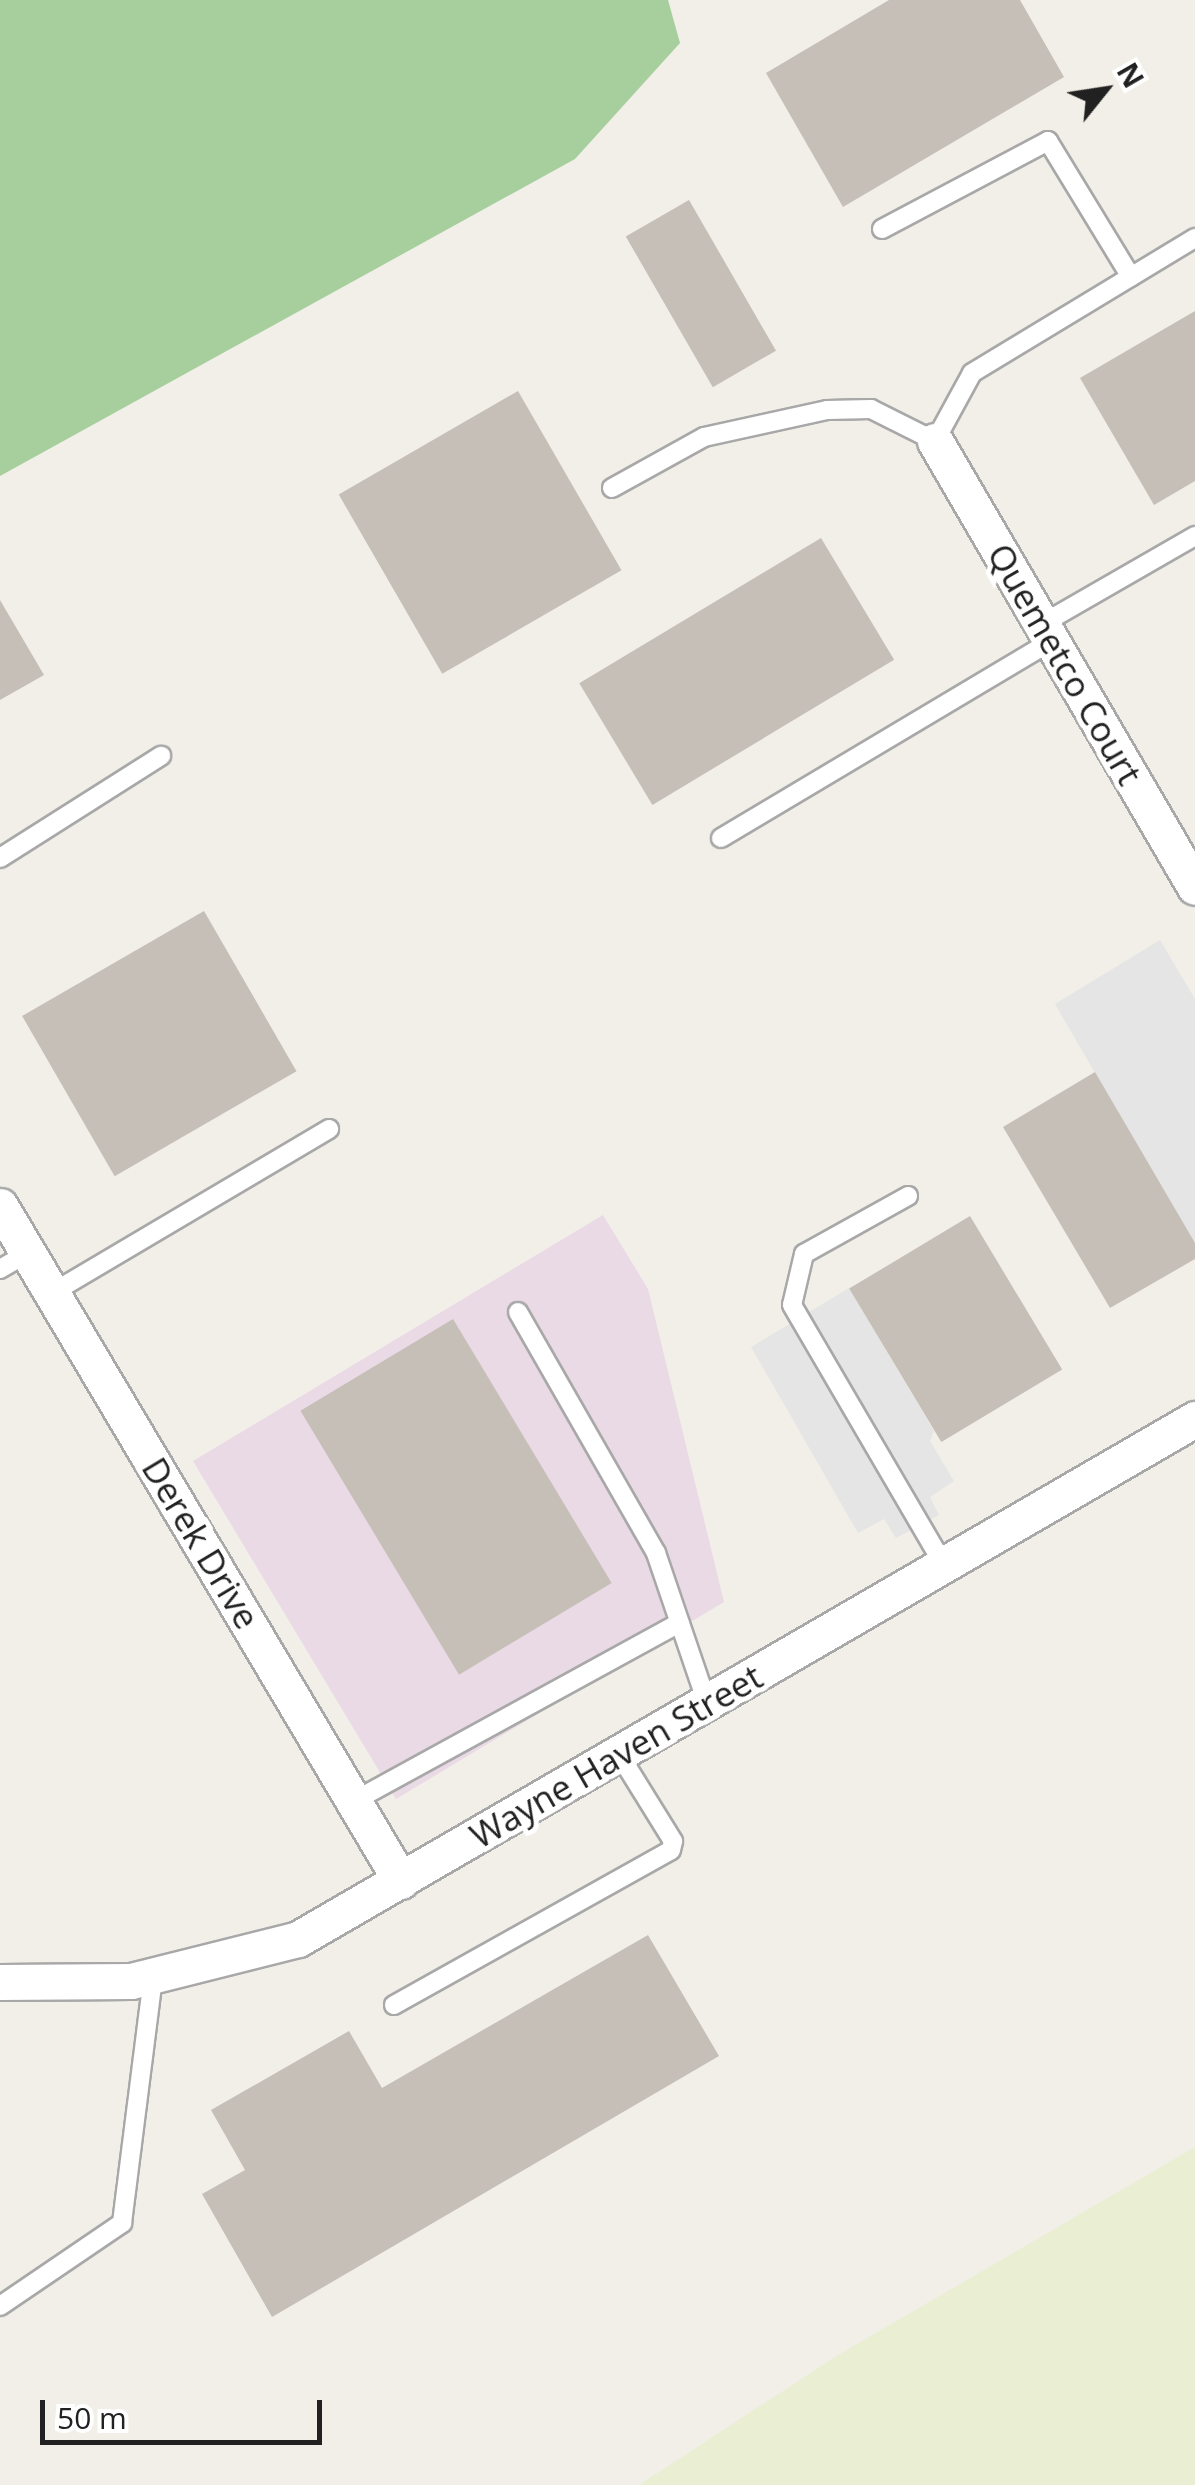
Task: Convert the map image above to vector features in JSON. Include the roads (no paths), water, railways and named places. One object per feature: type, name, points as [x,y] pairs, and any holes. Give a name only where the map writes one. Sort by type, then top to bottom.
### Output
[{"type":"street","name":"Quemetco Court","points":[[935,441],[1195,887]]},
{"type":"street","name":"Derek Drive","points":[[0,1206],[14,1261],[52,1293],[400,1881]]},
{"type":"street","name":"Wayne Haven Street","points":[[0,1982],[153,1977],[298,1939],[1195,1419]]},
{"type":"lane","points":[[882,230],[1048,142],[1131,277]]},
{"type":"lane","points":[[612,488],[704,437],[827,410],[870,409],[935,441],[972,372],[1195,238]]},
{"type":"lane","points":[[722,838],[1195,536]]},
{"type":"lane","points":[[0,858],[161,756]]},
{"type":"lane","points":[[52,1293],[328,1129]]},
{"type":"lane","points":[[908,1196],[804,1254],[792,1305],[944,1565]]},
{"type":"lane","points":[[518,1312],[656,1553],[707,1703]]},
{"type":"lane","points":[[354,1801],[680,1622]]},
{"type":"lane","points":[[394,2005],[671,1850],[673,1842],[619,1754]]},
{"type":"lane","points":[[0,2306],[122,2222],[153,1977]]}]
